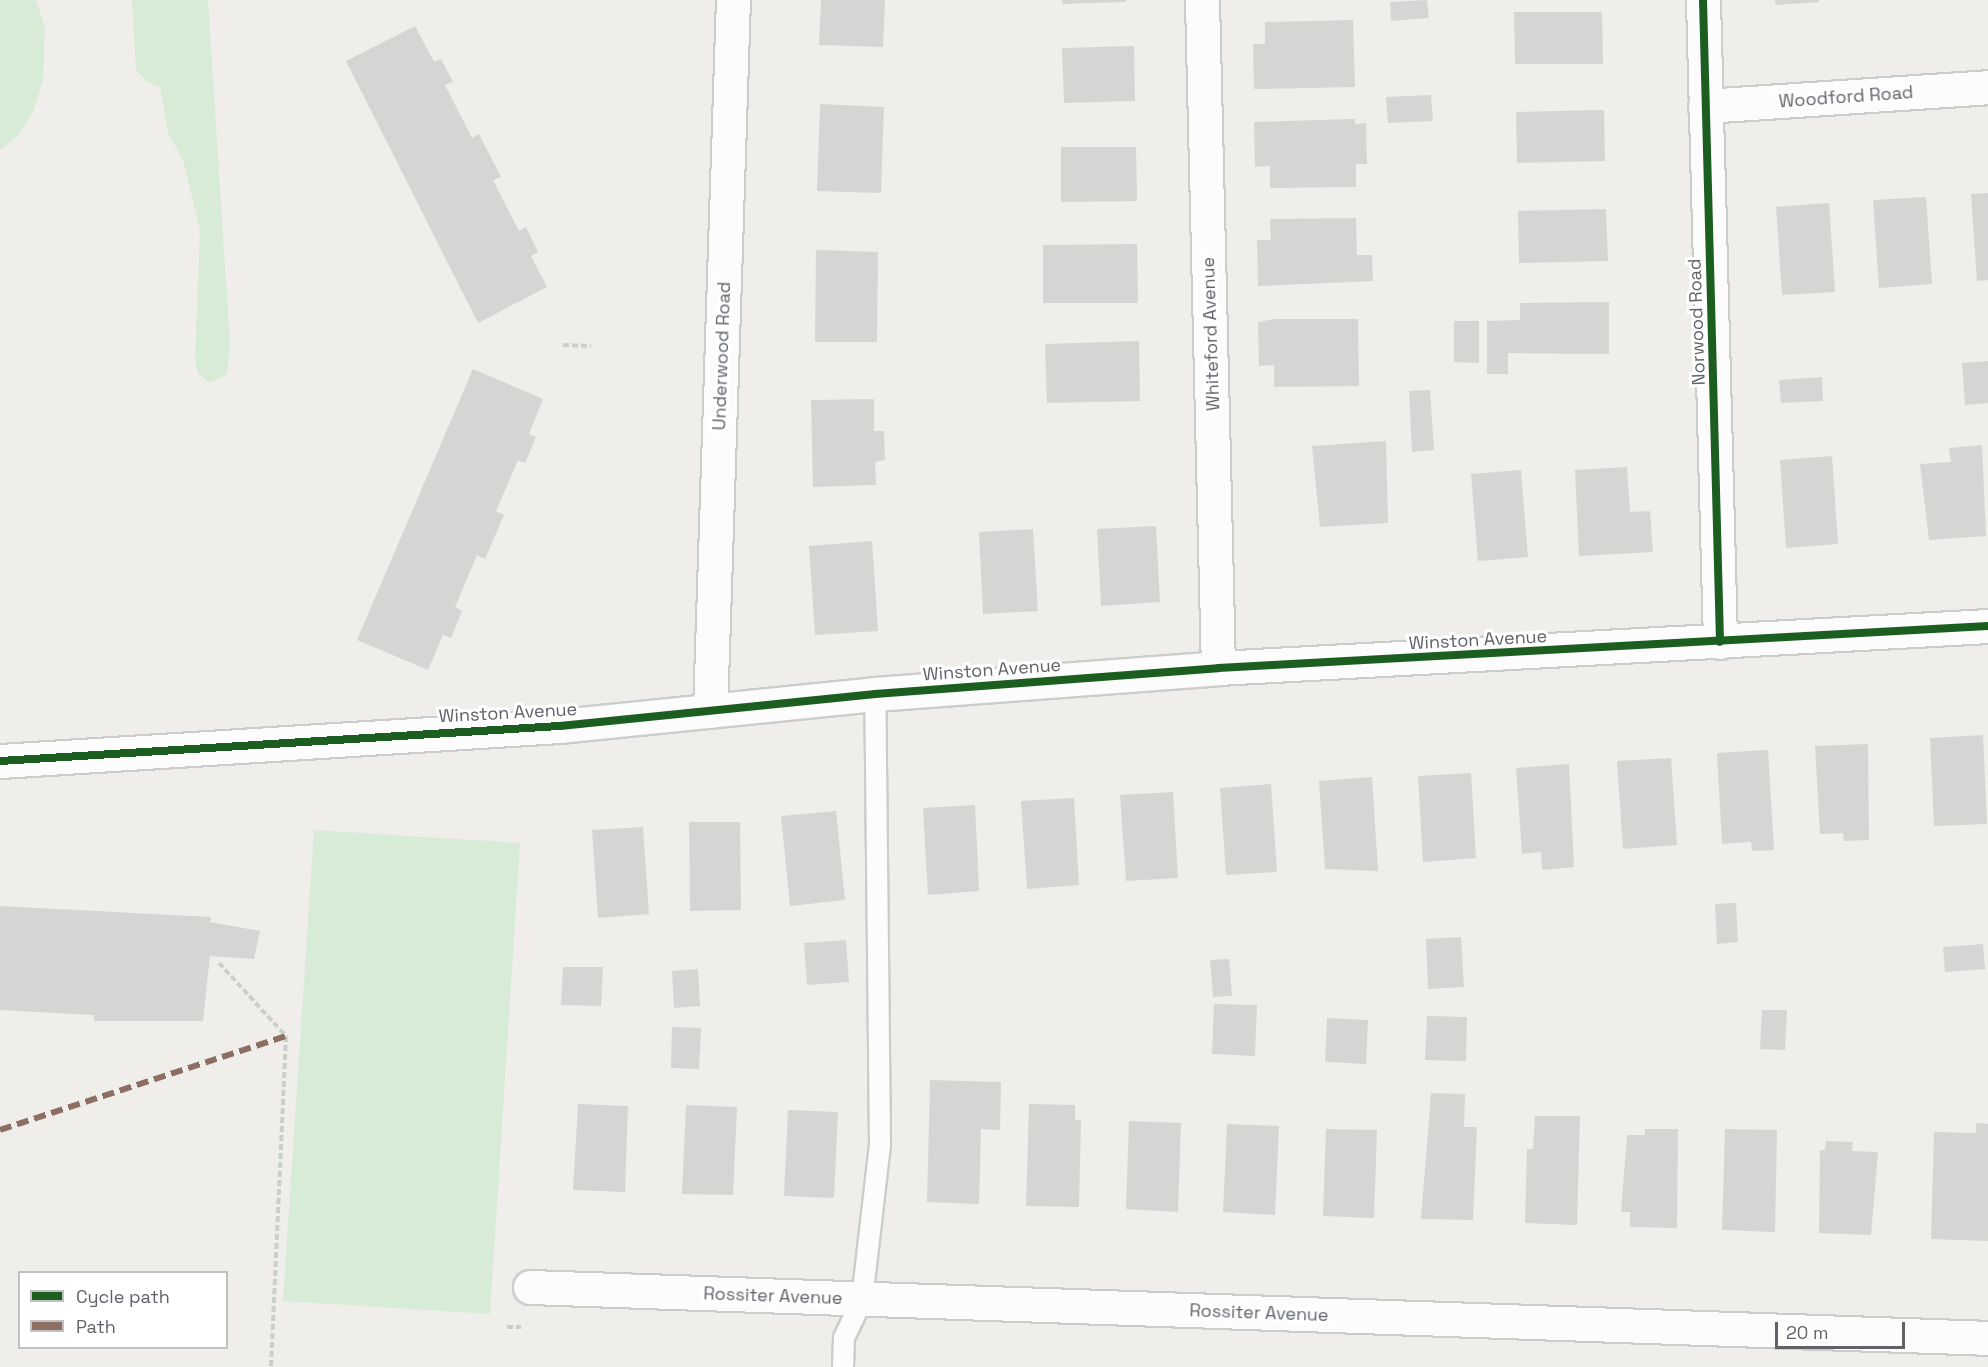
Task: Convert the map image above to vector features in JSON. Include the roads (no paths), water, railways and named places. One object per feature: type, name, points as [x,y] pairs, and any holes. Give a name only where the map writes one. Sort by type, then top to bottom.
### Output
[{"type":"street","name":"Underwood Road","points":[[710,711],[732,0]]},
{"type":"street","name":"Whiteford Avenue","points":[[1202,0],[1218,668]]},
{"type":"street","name":"Norwood Road","points":[[1703,0],[1720,642]]},
{"type":"street","name":"Woodford Road","points":[[1705,106],[1988,87]]},
{"type":"street","name":"Winston Avenue","points":[[0,761],[560,726],[875,694],[1218,668],[1988,626]]},
{"type":"street","name":"Rossiter Avenue","points":[[530,1287],[1988,1338]]},
{"type":"lane","points":[[843,1367],[844,1338],[862,1300],[880,1144],[875,694]]}]
